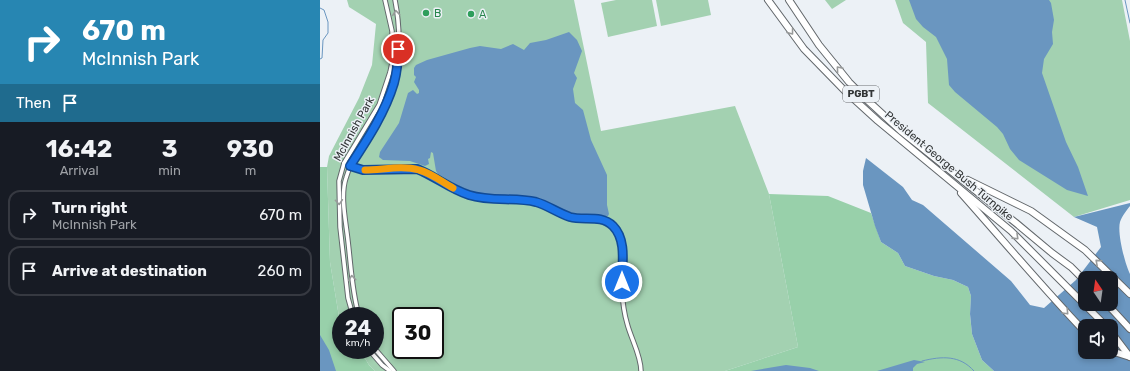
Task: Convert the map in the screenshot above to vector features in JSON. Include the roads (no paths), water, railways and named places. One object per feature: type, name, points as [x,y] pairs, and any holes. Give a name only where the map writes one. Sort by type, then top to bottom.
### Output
[{"type":"highway","name":"President George Bush Turnpike","points":[[768,0],[804,49],[862,107],[1011,231],[1099,319]]},
{"type":"highway","name":"President George Bush Turnpike","points":[[789,0],[819,45],[849,82],[884,116],[1078,274]]},
{"type":"highway","points":[[951,170],[976,185],[1032,212],[1085,250],[1130,294]]},
{"type":"highway","points":[[944,175],[1078,324]]},
{"type":"highway","points":[[1113,311],[1130,329]]},
{"type":"highway","points":[[1118,341],[1130,357]]},
{"type":"highway","points":[[1118,353],[1130,357]]},
{"type":"street","name":"McInnish Park","points":[[351,307],[346,281],[338,181],[344,163],[379,105],[390,72],[393,58],[392,30],[385,0]]},
{"type":"street","name":"McInnish Park","points":[[357,307],[354,296],[344,184],[350,166],[382,114],[394,82],[398,49],[395,0]]},
{"type":"street","points":[[344,163],[363,170],[417,169],[469,195],[483,198],[537,202],[571,217],[598,219],[612,225],[618,232],[621,240],[623,307],[630,333],[637,351],[641,371]]},
{"type":"street","points":[[376,359],[382,366],[390,371]]},
{"type":"street","points":[[383,359],[394,371]]},
{"type":"water","points":[[909,0],[1049,0],[1051,3],[1054,20],[1052,32],[1053,44],[1044,59],[1042,73],[1066,142],[1078,167],[1088,196],[1067,190],[1019,160],[1010,149],[1003,134],[997,127],[955,92],[949,85],[947,59],[936,37],[923,27],[916,19]]},
{"type":"water","points":[[569,32],[577,40],[582,51],[574,73],[577,78],[573,89],[575,103],[583,110],[591,140],[607,175],[608,216],[565,212],[524,197],[473,192],[438,174],[436,171],[433,153],[431,152],[430,158],[428,159],[429,164],[425,166],[410,161],[383,160],[379,157],[380,152],[399,123],[408,93],[413,90],[417,94],[419,93],[419,90],[414,82],[416,77],[414,75],[414,68],[416,65],[427,60],[480,46],[501,49],[513,44],[524,50],[530,43],[546,40]]},
{"type":"water","points":[[866,158],[903,187],[912,200],[923,205],[1011,281],[1030,305],[1044,308],[1078,277],[1078,311],[1118,311],[1118,271],[1083,271],[1101,247],[1097,227],[1074,217],[1130,203],[1130,206],[1121,220],[1119,227],[1122,248],[1130,274],[1130,371],[994,371],[982,360],[972,334],[970,314],[971,296],[968,287],[953,280],[934,276],[905,266],[898,253],[881,242],[863,185],[863,171]]},
{"type":"water","points":[[320,335],[329,350],[336,371],[320,371]]},
{"type":"water","points":[[914,360],[925,362],[917,364],[913,368],[913,371],[877,371]]},
{"type":"water","points":[[786,365],[810,368],[819,371],[751,371]]},
{"type":"waterway","points":[[1125,0],[1130,23]]},
{"type":"waterway","points":[[320,8],[324,10],[328,22],[328,33],[323,40],[322,58],[320,59]]},
{"type":"waterway","points":[[922,361],[937,358],[957,359],[969,366],[974,371]]},
{"type":"place","name":"B","points":[[426,13]]},
{"type":"place","name":"A","points":[[471,14]]}]
